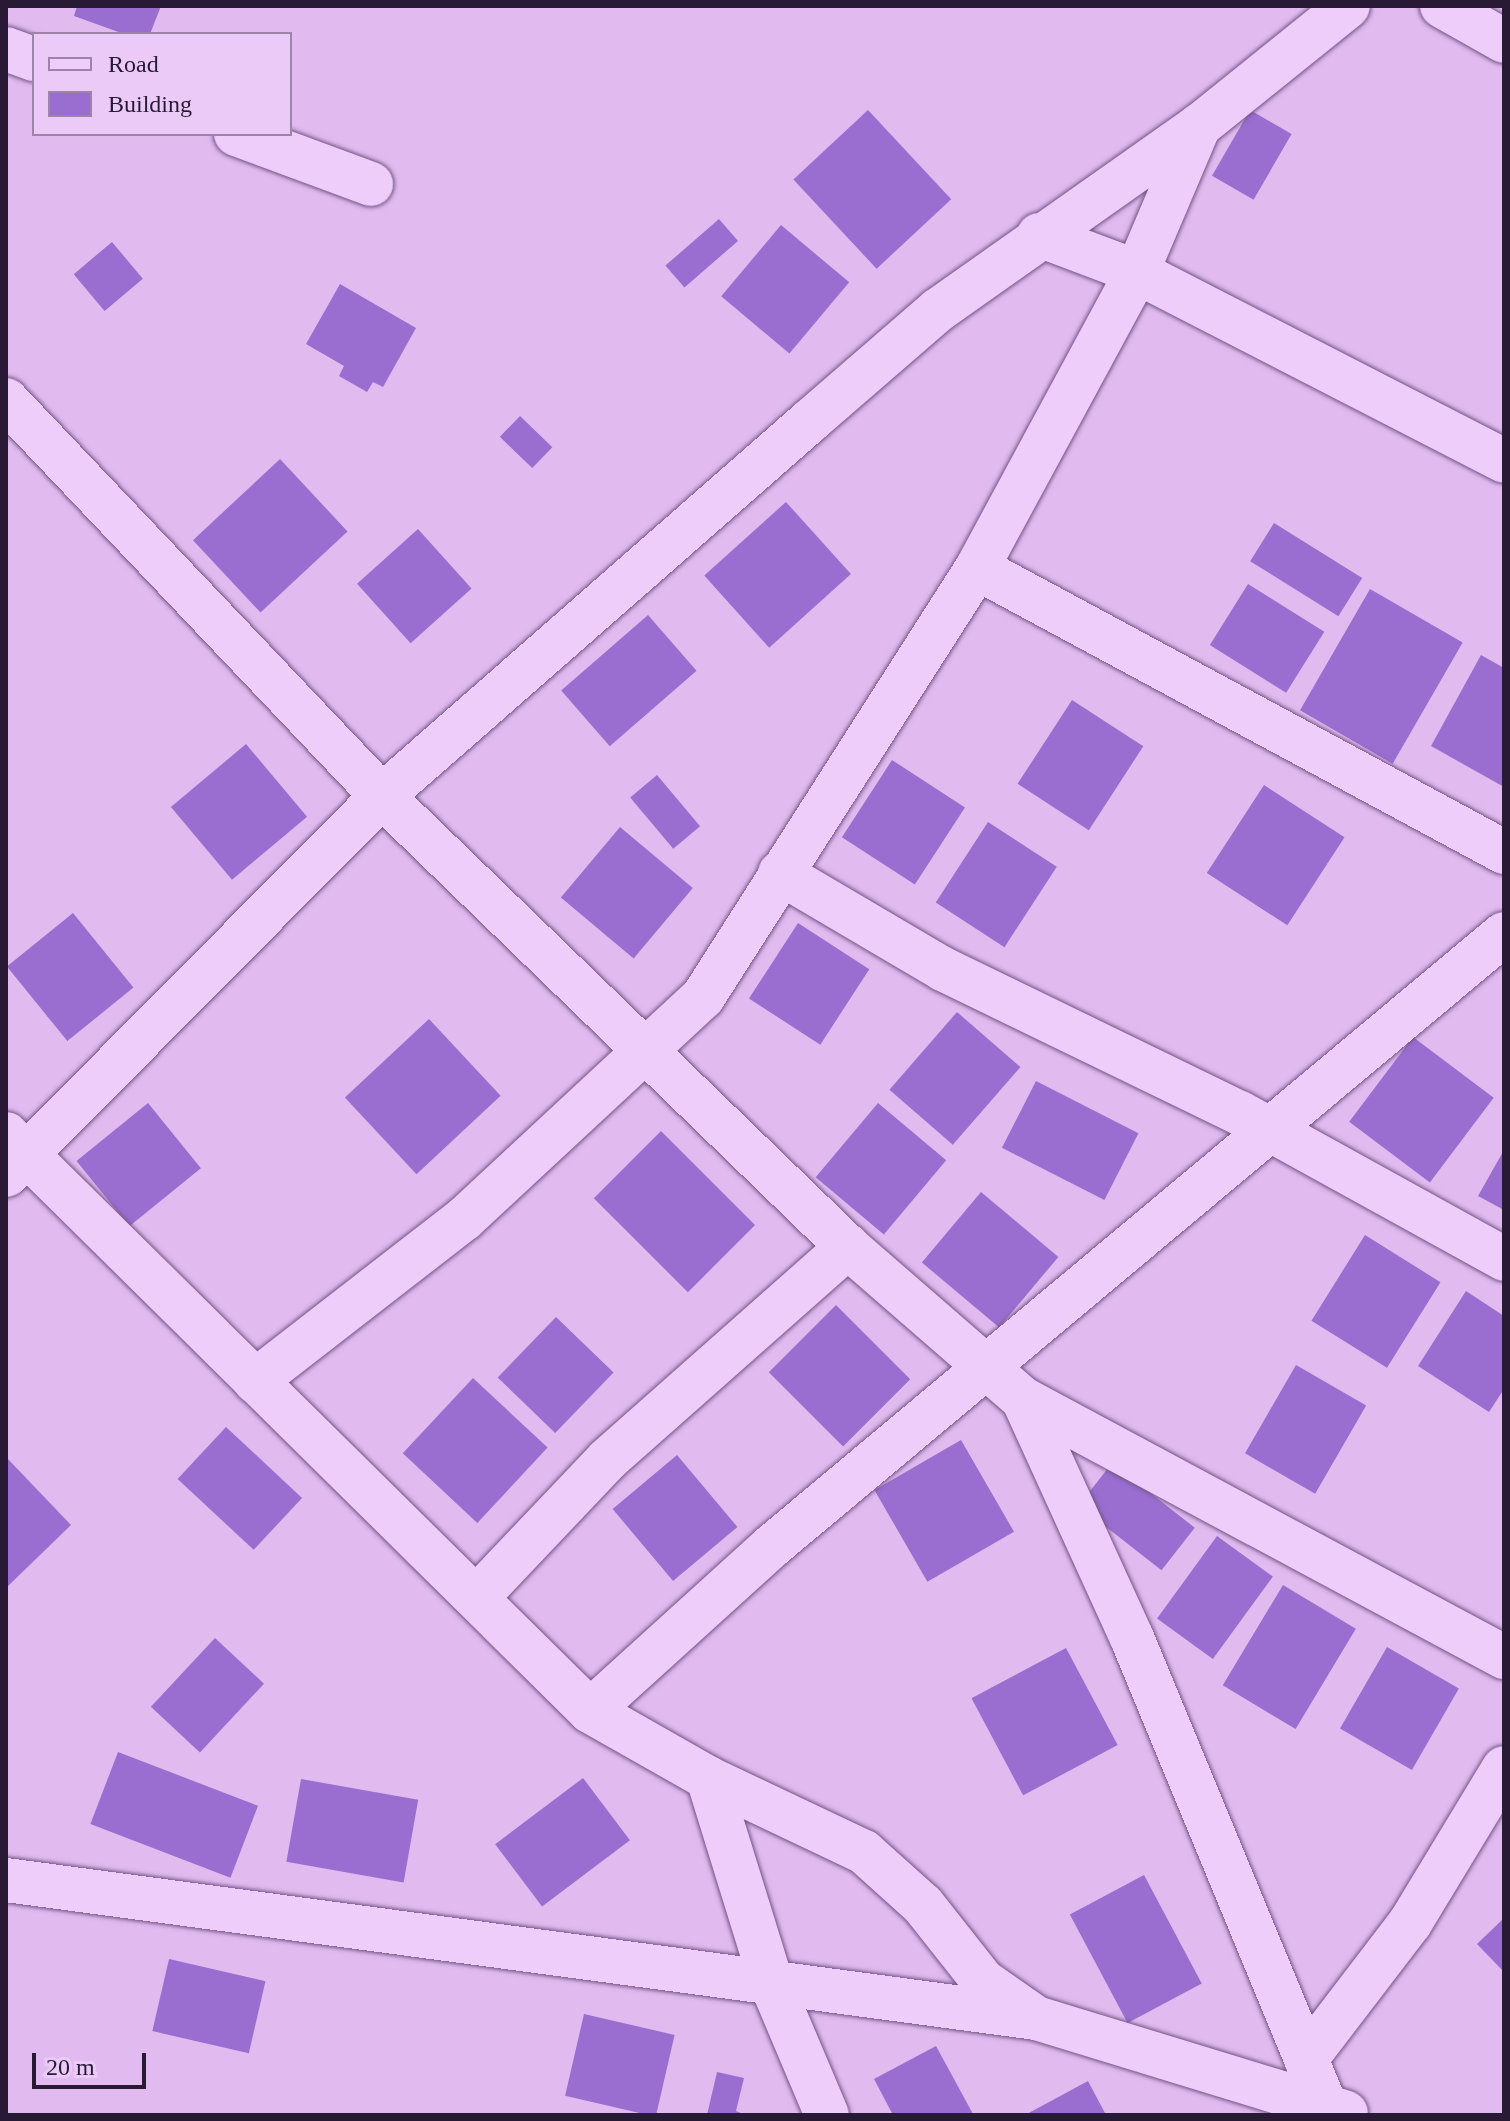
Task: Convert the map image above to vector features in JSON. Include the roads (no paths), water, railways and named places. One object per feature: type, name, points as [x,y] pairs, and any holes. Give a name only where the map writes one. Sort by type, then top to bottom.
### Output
[{"type":"street","points":[[1339,2111],[1229,2098],[1036,2018],[983,1981],[923,1905],[864,1852],[708,1778],[590,1711],[478,1596],[13,1154],[382,796],[926,320],[1039,235],[1199,126],[1348,6]]},
{"type":"street","points":[[1442,6],[1504,41]]},
{"type":"street","points":[[6,49],[32,58]]},
{"type":"street","points":[[255,1381],[464,1219],[703,997],[977,568],[1137,272],[1199,126]]},
{"type":"street","points":[[241,136],[371,184]]},
{"type":"street","points":[[1039,235],[1137,272],[1504,461]]},
{"type":"street","points":[[6,400],[382,796],[648,1049],[848,1247],[989,1366],[1023,1399],[1504,1657]]},
{"type":"street","points":[[977,568],[1504,852]]},
{"type":"street","points":[[780,873],[943,969],[1270,1130],[1504,1259]]},
{"type":"street","points":[[590,1711],[772,1546],[1504,934]]},
{"type":"street","points":[[478,1596],[607,1460],[848,1247]]},
{"type":"street","points":[[1023,1399],[1132,1638],[1306,2059],[1339,2111]]},
{"type":"street","points":[[1306,2059],[1410,1923],[1504,1768]]},
{"type":"street","points":[[708,1778],[772,1985],[827,2115]]},
{"type":"street","points":[[6,1880],[1036,2018]]}]
